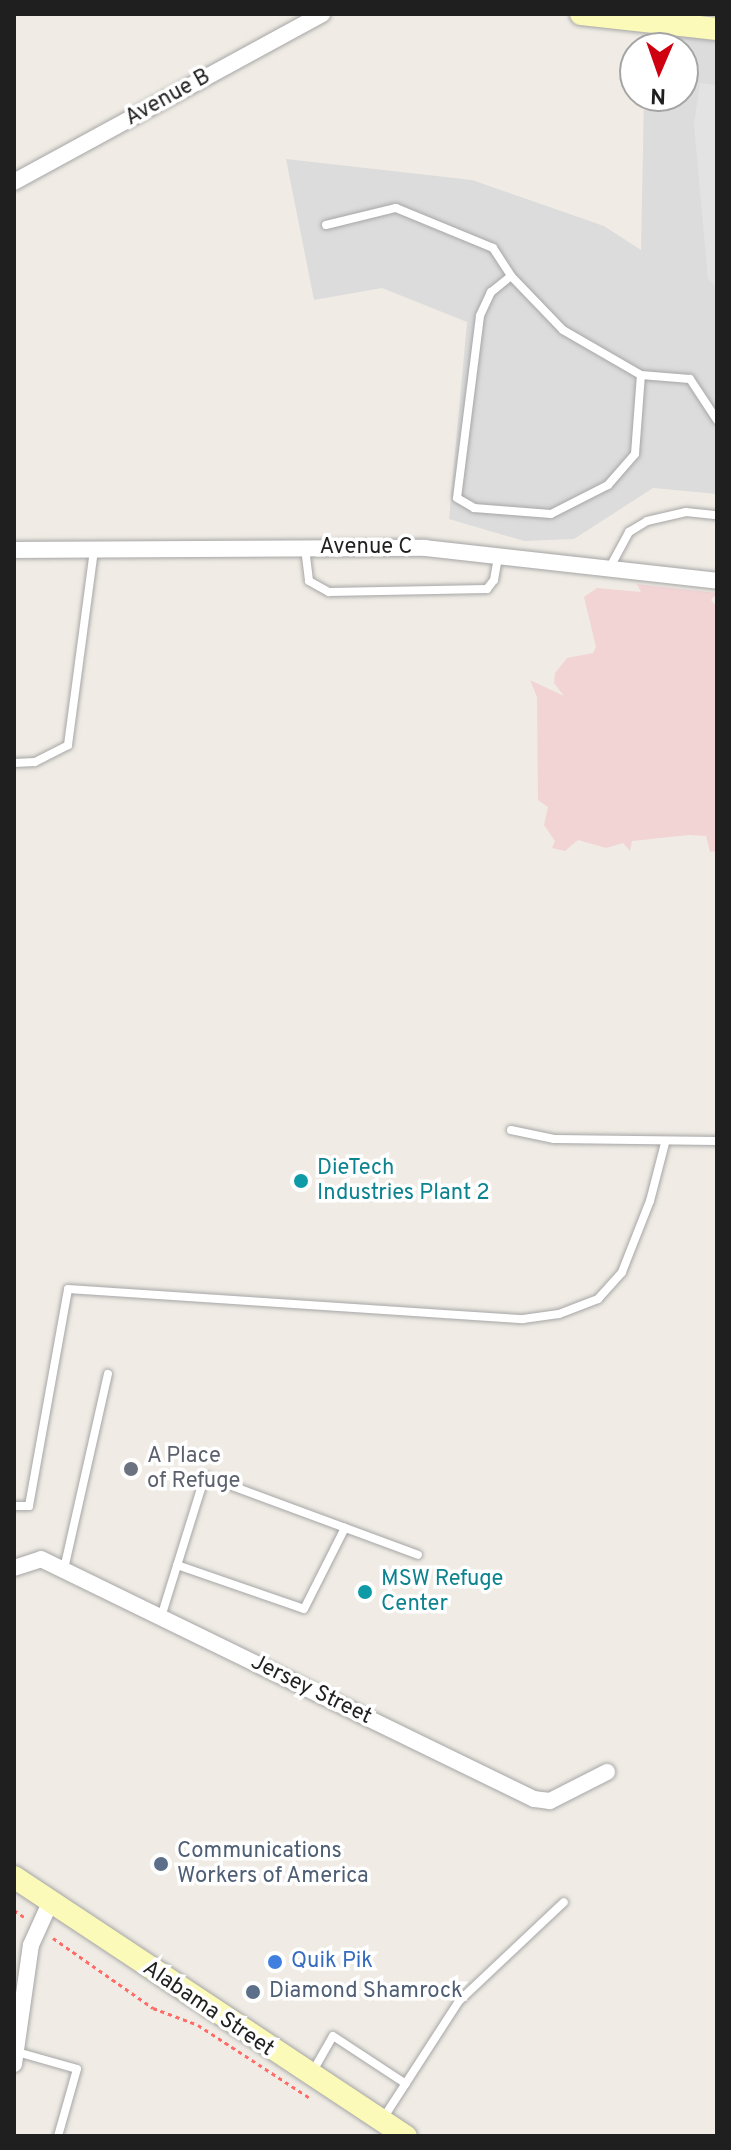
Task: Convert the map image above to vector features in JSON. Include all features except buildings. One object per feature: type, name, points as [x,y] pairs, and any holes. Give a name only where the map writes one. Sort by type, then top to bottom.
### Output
[{"type":"main road","points":[[581,14],[717,29]]},
{"type":"main road","name":"Alabama Street","points":[[14,1877],[310,2076],[406,2136]]},
{"type":"street","name":"Avenue B","points":[[14,182],[322,14]]},
{"type":"street","name":"Avenue C","points":[[14,550],[425,548],[717,581]]},
{"type":"street","name":"Jersey Street","points":[[14,1568],[41,1559],[534,1799],[550,1801],[607,1772]]},
{"type":"street","points":[[15,2058],[37,1927],[50,1903]]},
{"type":"lane","points":[[326,225],[396,208],[493,248],[511,276],[563,330],[641,375],[690,379],[717,420]]},
{"type":"lane","points":[[511,276],[491,292],[480,316],[457,498],[474,508],[551,514],[608,485],[635,454],[641,375]]},
{"type":"lane","points":[[609,571],[629,532],[647,521],[686,512],[717,515]]},
{"type":"lane","points":[[305,548],[309,581],[329,592],[487,589],[494,580],[498,556]]},
{"type":"lane","points":[[14,763],[35,762],[68,745],[94,549]]},
{"type":"lane","points":[[511,1130],[554,1139],[665,1143],[717,1141]]},
{"type":"lane","points":[[14,1506],[29,1506],[68,1289],[523,1319],[559,1314],[598,1299],[622,1272],[650,1201],[665,1143]]},
{"type":"lane","points":[[63,1570],[108,1374]]},
{"type":"lane","points":[[161,1618],[205,1476],[418,1555]]},
{"type":"lane","points":[[177,1565],[304,1609],[345,1528]]},
{"type":"lane","points":[[382,2121],[459,2001],[564,1902]]},
{"type":"lane","points":[[310,2076],[333,2036],[406,2084]]},
{"type":"lane","points":[[15,2058],[77,2069],[58,2136]]},
{"type":"path","points":[[14,1910],[153,2008],[198,2025],[313,2100]]},
{"type":"shaded area","points":[[699,38],[717,41],[717,494],[653,488],[574,539],[524,541],[449,519],[467,322],[382,288],[314,300],[286,159],[472,180],[604,226],[641,250],[644,112],[699,112]]},
{"type":"shaded area","points":[[700,83],[717,85],[717,287],[708,279],[694,125],[696,112],[699,112]]},
{"type":"shaded area","points":[[637,584],[717,593],[711,600],[717,607],[717,851],[710,852],[706,836],[689,835],[632,841],[630,851],[623,843],[606,848],[578,840],[565,851],[552,848],[555,841],[544,825],[548,807],[538,800],[537,697],[530,680],[564,696],[554,683],[555,673],[567,658],[593,653],[596,647],[584,597],[597,588],[641,592]]},
{"type":"place","name":"DieTech Industries Plant 2","points":[[301,1181]]},
{"type":"place","name":"A Place of Refuge","points":[[131,1469]]},
{"type":"place","name":"MSW Refuge Center","points":[[365,1592]]},
{"type":"place","name":"Communications Workers of America","points":[[161,1864]]},
{"type":"place","name":"Quik Pik","points":[[275,1962]]},
{"type":"place","name":"Diamond Shamrock","points":[[253,1992]]}]
